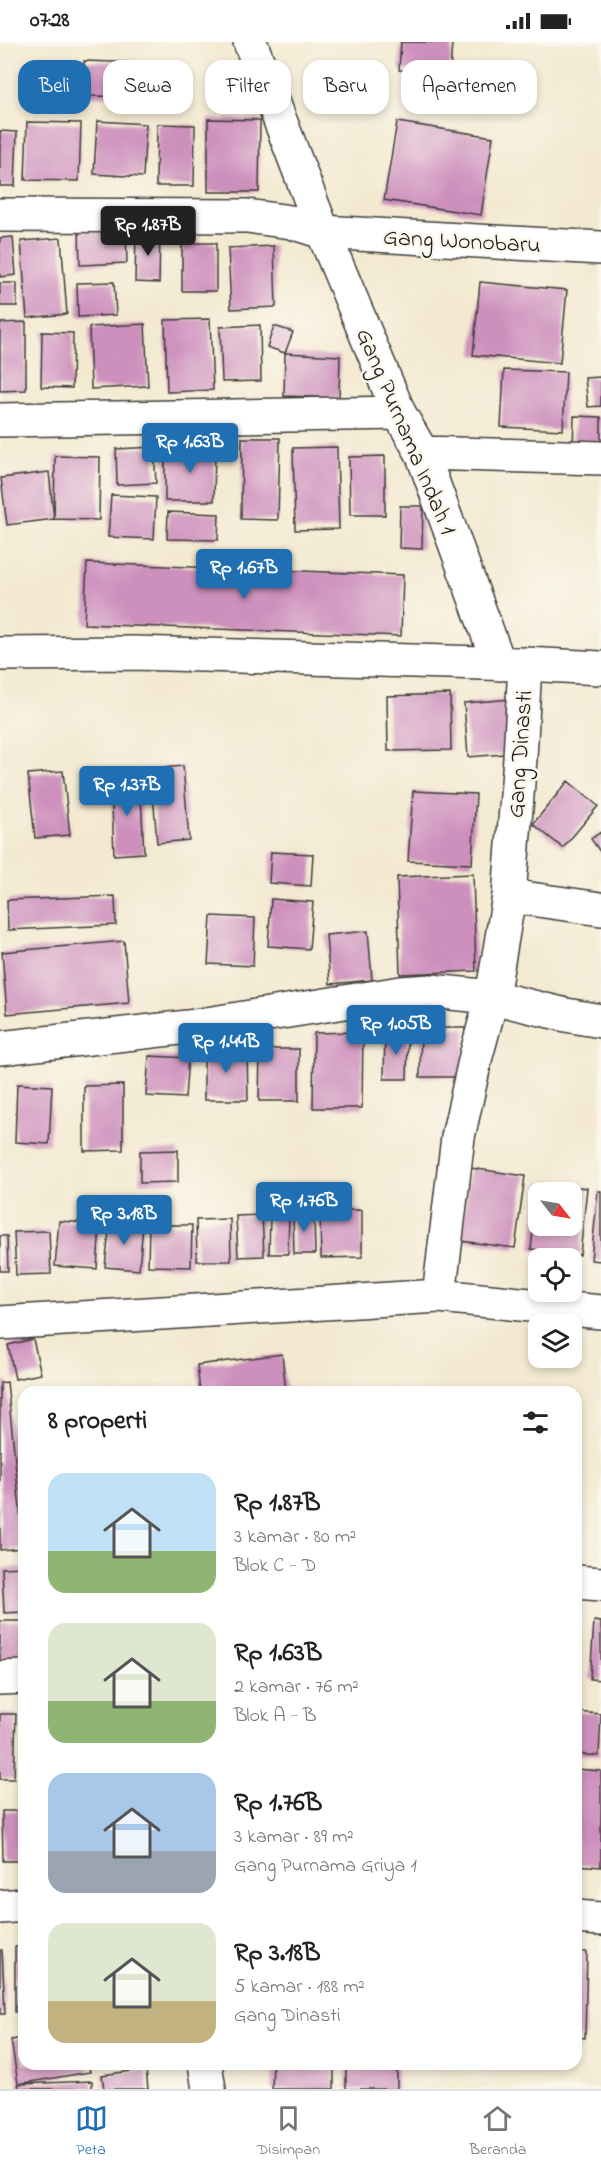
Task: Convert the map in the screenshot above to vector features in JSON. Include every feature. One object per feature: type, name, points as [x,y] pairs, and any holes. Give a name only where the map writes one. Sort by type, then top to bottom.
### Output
[{"type":"street","name":"Gang Purnama Indah 1","points":[[250,42],[323,232],[399,413],[422,453],[512,664]]},
{"type":"street","name":"Gang Wonobaru","points":[[0,215],[247,216],[291,222],[323,232],[601,248]]},
{"type":"street","points":[[0,420],[399,413]]},
{"type":"street","points":[[422,453],[601,458]]},
{"type":"street","points":[[0,654],[134,653],[512,664]]},
{"type":"street","name":"Gang Dinasti","points":[[439,1296],[458,1137],[492,997],[509,896],[520,758],[512,664],[589,667]]},
{"type":"street","points":[[509,896],[601,909]]},
{"type":"street","points":[[1,1045],[188,1027],[401,993],[431,991],[492,997],[528,1007],[601,1021]]},
{"type":"street","points":[[0,1323],[439,1296],[601,1312]]},
{"type":"street","points":[[582,1582],[601,1584]]},
{"type":"street","points":[[0,1678],[18,1677]]},
{"type":"street","points":[[0,1906],[18,1905]]},
{"type":"street","points":[[582,1917],[601,1919]]},
{"type":"street","points":[[206,2070],[210,2089]]},
{"type":"building","points":[[401,42],[452,42],[451,60],[401,60],[401,70],[399,70]]},
{"type":"building","points":[[91,61],[103,62],[103,96],[91,96]]},
{"type":"building","points":[[208,119],[260,120],[259,192],[208,192]]},
{"type":"building","points":[[97,121],[146,124],[143,177],[94,174]]},
{"type":"building","points":[[27,122],[81,123],[79,181],[25,180]]},
{"type":"building","points":[[397,122],[493,137],[481,215],[384,200]]},
{"type":"building","points":[[157,124],[195,125],[194,186],[156,186]]},
{"type":"building","points":[[0,131],[17,132],[15,186],[0,186]]},
{"type":"building","points":[[126,228],[127,263],[80,265],[79,230]]},
{"type":"building","points":[[136,231],[160,232],[159,283],[135,282]]},
{"type":"building","points":[[13,237],[16,275],[0,277],[0,238]]},
{"type":"building","points":[[61,238],[67,314],[27,318],[21,241]]},
{"type":"building","points":[[182,243],[216,243],[216,291],[182,291]]},
{"type":"building","points":[[274,246],[276,307],[231,309],[228,248]]},
{"type":"building","points":[[114,282],[116,315],[78,317],[77,283]]},
{"type":"building","points":[[480,282],[567,290],[560,363],[473,355]]},
{"type":"building","points":[[0,283],[17,283],[17,306],[0,306]]},
{"type":"building","points":[[210,319],[213,390],[167,392],[165,320]]},
{"type":"building","points":[[26,322],[26,390],[0,391],[0,323]]},
{"type":"building","points":[[145,324],[148,386],[91,389],[89,327]]},
{"type":"building","points":[[260,325],[261,381],[222,382],[220,327]]},
{"type":"building","points":[[274,326],[293,332],[285,353],[267,347]]},
{"type":"building","points":[[42,332],[73,333],[72,388],[41,387]]},
{"type":"building","points":[[285,353],[340,356],[339,398],[284,396]]},
{"type":"building","points":[[504,370],[566,372],[563,430],[501,427]]},
{"type":"building","points":[[601,377],[601,406],[588,407],[585,378]]},
{"type":"building","points":[[574,416],[601,417],[601,450],[573,449]]},
{"type":"building","points":[[242,438],[280,438],[278,520],[241,519]]},
{"type":"building","points":[[154,447],[156,483],[117,485],[116,449]]},
{"type":"building","points":[[337,447],[339,529],[295,530],[293,448]]},
{"type":"building","points":[[165,448],[215,448],[214,501],[165,501]]},
{"type":"building","points":[[55,456],[100,457],[99,520],[54,519]]},
{"type":"building","points":[[385,456],[385,515],[350,515],[349,457]]},
{"type":"building","points":[[49,472],[54,519],[7,525],[1,478]]},
{"type":"building","points":[[111,495],[156,497],[154,539],[108,537]]},
{"type":"building","points":[[400,506],[423,506],[422,549],[399,548]]},
{"type":"building","points":[[168,512],[219,514],[218,540],[167,539]]},
{"type":"building","points":[[87,563],[403,575],[401,636],[84,624]]},
{"type":"building","points":[[450,694],[451,750],[388,751],[387,696]]},
{"type":"building","points":[[512,699],[516,753],[468,757],[464,703]]},
{"type":"building","points":[[183,766],[189,840],[157,843],[151,769]]},
{"type":"building","points":[[63,771],[70,835],[35,838],[28,774]]},
{"type":"building","points":[[140,778],[144,853],[114,855],[111,780]]},
{"type":"building","points":[[568,781],[598,806],[563,848],[533,824]]},
{"type":"building","points":[[413,791],[476,794],[472,864],[408,861]]},
{"type":"building","points":[[601,832],[601,853],[591,839]]},
{"type":"building","points":[[271,852],[313,854],[311,886],[269,883]]},
{"type":"building","points":[[473,874],[476,971],[400,974],[397,877]]},
{"type":"building","points":[[115,896],[116,925],[8,930],[7,900]]},
{"type":"building","points":[[271,899],[313,902],[309,949],[268,946]]},
{"type":"building","points":[[211,916],[255,918],[253,966],[208,964]]},
{"type":"building","points":[[368,931],[372,980],[330,984],[326,935]]},
{"type":"building","points":[[124,941],[129,1003],[7,1014],[2,952]]},
{"type":"building","points":[[421,1028],[465,1028],[464,1077],[420,1077]]},
{"type":"building","points":[[363,1032],[362,1108],[313,1108],[314,1033]]},
{"type":"building","points":[[385,1033],[408,1033],[407,1079],[384,1079]]},
{"type":"building","points":[[247,1048],[248,1100],[204,1100],[204,1049]]},
{"type":"building","points":[[260,1049],[299,1049],[299,1101],[259,1101]]},
{"type":"building","points":[[149,1056],[188,1058],[185,1098],[146,1096]]},
{"type":"building","points":[[17,1084],[52,1086],[49,1144],[15,1142]]},
{"type":"building","points":[[123,1085],[123,1150],[84,1151],[84,1086]]},
{"type":"building","points":[[178,1150],[178,1182],[140,1183],[140,1151]]},
{"type":"building","points":[[470,1168],[525,1176],[515,1248],[460,1241]]},
{"type":"building","points":[[582,1187],[587,1188],[582,1236]]},
{"type":"building","points":[[598,1191],[601,1191],[601,1261],[591,1260]]},
{"type":"building","points":[[362,1210],[362,1257],[321,1258],[320,1211]]},
{"type":"building","points":[[314,1211],[315,1254],[294,1254],[293,1212]]},
{"type":"building","points":[[289,1213],[288,1254],[269,1254],[270,1214]]},
{"type":"building","points":[[262,1215],[264,1256],[238,1257],[236,1216]]},
{"type":"building","points":[[230,1219],[231,1261],[197,1261],[196,1220]]},
{"type":"building","points":[[59,1221],[100,1224],[97,1269],[55,1266]]},
{"type":"building","points":[[110,1222],[143,1225],[139,1270],[105,1267]]},
{"type":"building","points":[[149,1225],[192,1225],[191,1267],[148,1266]]},
{"type":"building","points":[[49,1231],[51,1274],[16,1275],[14,1232]]},
{"type":"building","points":[[0,1236],[7,1236],[8,1271],[0,1271]]},
{"type":"building","points":[[532,1236],[582,1236],[581,1248],[531,1248]]},
{"type":"building","points":[[33,1339],[41,1374],[15,1379],[8,1345]]},
{"type":"building","points":[[282,1354],[285,1386],[199,1386],[197,1365]]},
{"type":"building","points":[[7,1382],[18,1489],[18,1548],[0,1550],[0,1383]]},
{"type":"building","points":[[18,1567],[18,1612],[4,1613],[2,1568]]},
{"type":"building","points":[[0,1621],[18,1621],[18,1666],[0,1666]]},
{"type":"building","points":[[594,1621],[601,1622],[601,1680],[590,1679]]},
{"type":"building","points":[[582,1712],[601,1714],[599,1756],[582,1755]]},
{"type":"building","points":[[0,1714],[16,1714],[14,1779],[0,1779]]},
{"type":"building","points":[[582,1769],[601,1771],[601,1867],[582,1865]]},
{"type":"building","points":[[2,1811],[18,1811],[18,1861],[3,1861]]},
{"type":"building","points":[[15,1947],[18,1947],[18,2012],[15,2012]]},
{"type":"building","points":[[0,1950],[2,1950],[5,2014],[0,2014]]},
{"type":"building","points":[[582,1952],[587,1952],[585,2038],[582,2038]]},
{"type":"building","points":[[18,2039],[18,2070],[90,2070],[90,2072],[18,2084],[11,2040]]},
{"type":"building","points":[[146,2070],[148,2089],[104,2089],[102,2075]]},
{"type":"building","points":[[273,2070],[334,2070],[334,2089],[272,2089]]},
{"type":"building","points":[[346,2070],[397,2070],[397,2089],[346,2089]]},
{"type":"building","points":[[92,2081],[92,2089],[19,2089],[18,2084]]}]
